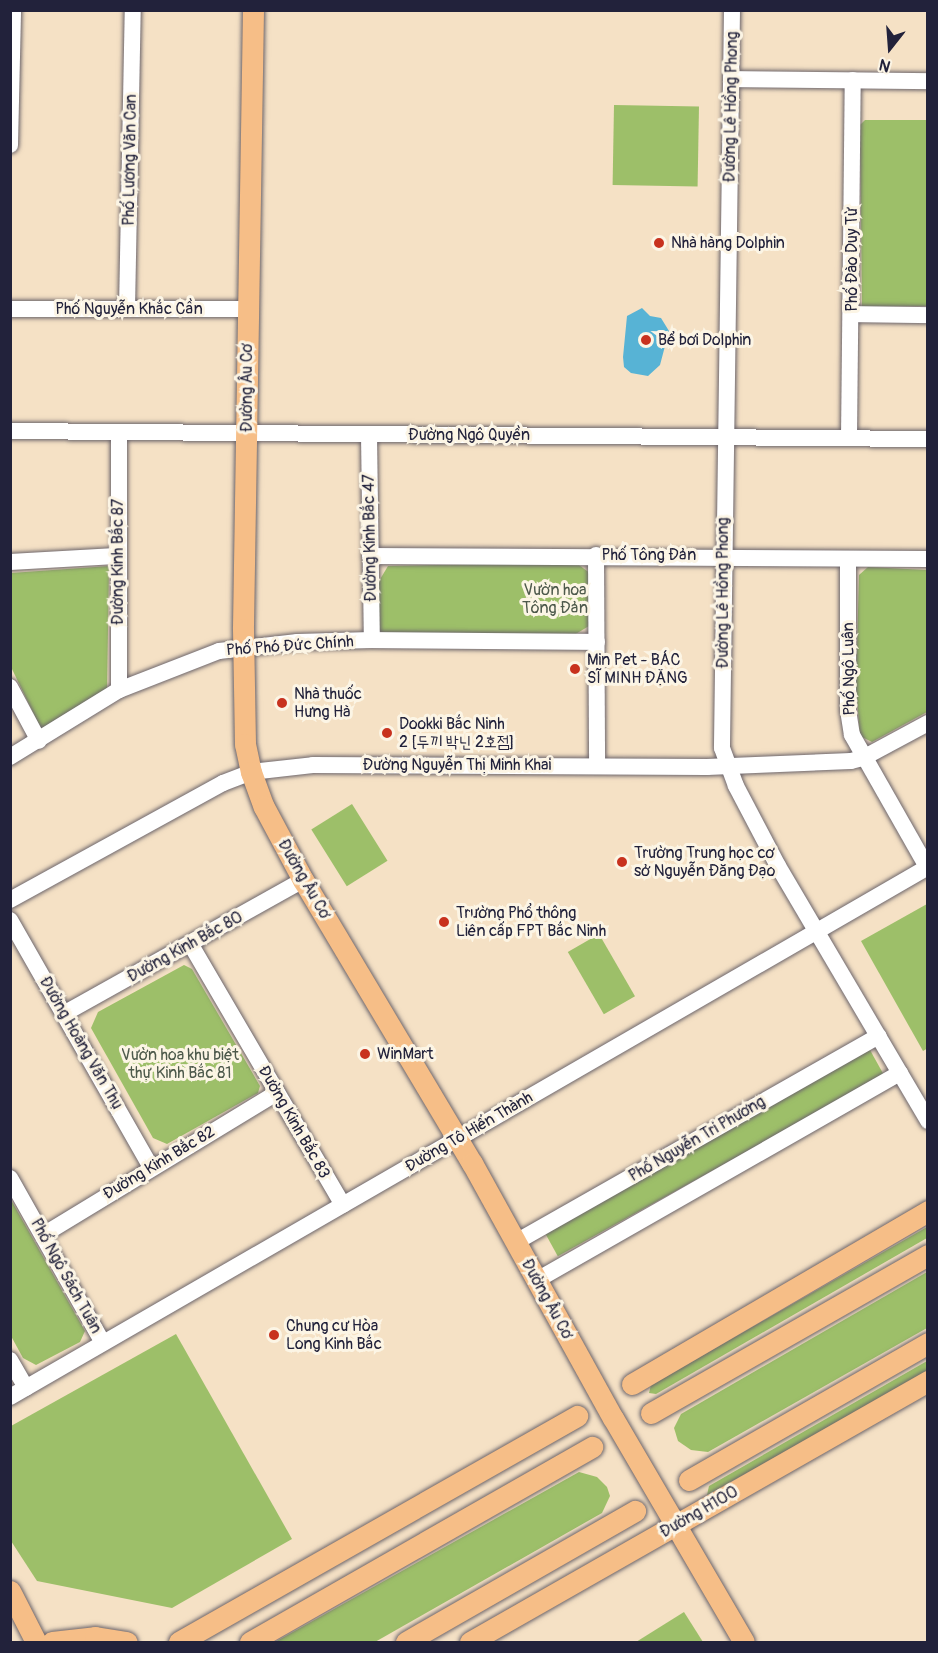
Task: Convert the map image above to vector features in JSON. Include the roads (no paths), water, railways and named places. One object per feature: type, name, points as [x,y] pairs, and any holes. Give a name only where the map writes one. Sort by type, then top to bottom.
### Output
[{"type":"main road","name":"Đường Âu Cơ","points":[[253,10],[243,647],[245,744],[251,772],[264,807],[303,880],[458,1140],[675,1525],[744,1642]]},
{"type":"main road","points":[[632,1384],[927,1211]]},
{"type":"main road","points":[[651,1413],[927,1255]]},
{"type":"main road","name":"Đường H100","points":[[689,1480],[927,1343]]},
{"type":"main road","name":"Đường H100","points":[[470,1642],[927,1381]]},
{"type":"main road","points":[[179,1642],[577,1416]]},
{"type":"main road","points":[[250,1642],[592,1447]]},
{"type":"main road","points":[[406,1642],[635,1511]]},
{"type":"main road","points":[[10,1591],[36,1642]]},
{"type":"main road","points":[[52,1642],[94,1637],[127,1642]]},
{"type":"street","points":[[10,145],[13,10]]},
{"type":"street","name":"Phố Lương Văn Can","points":[[127,309],[133,10]]},
{"type":"street","name":"Đường Lê Hồng Phong","points":[[732,10],[724,435],[722,748],[728,766],[816,930],[927,1121]]},
{"type":"street","points":[[731,79],[927,81]]},
{"type":"street","name":"Phố Đào Duy Từ","points":[[849,437],[853,80]]},
{"type":"street","name":"Phố Nguyễn Khắc Cần","points":[[10,309],[247,309]]},
{"type":"street","points":[[852,314],[927,315]]},
{"type":"street","name":"Đường Ngô Quyền","points":[[10,431],[369,435],[724,435],[927,439]]},
{"type":"street","name":"Đường Kinh Bắc 87","points":[[119,433],[116,556],[119,690]]},
{"type":"street","name":"Đường Kinh Bắc 47","points":[[369,435],[372,640]]},
{"type":"street","points":[[596,555],[597,764]]},
{"type":"street","name":"Phố Tông Đản","points":[[370,556],[596,555],[927,559]]},
{"type":"street","points":[[10,562],[116,556]]},
{"type":"street","name":"Phố Ngô Luân","points":[[848,559],[848,715],[863,758],[927,867]]},
{"type":"street","name":"Phố Phó Đức Chính","points":[[10,757],[119,690],[191,660],[243,647],[372,640],[597,642]]},
{"type":"street","points":[[10,687],[39,741]]},
{"type":"street","name":"Đường Nguyễn Thị Minh Khai","points":[[10,900],[223,783],[251,772],[314,765],[728,766],[863,758],[927,723]]},
{"type":"street","name":"Đường Tô Hiến Thành","points":[[10,1397],[927,867]]},
{"type":"street","name":"Đường Kinh Bắc 80","points":[[65,1013],[191,945],[303,880]]},
{"type":"street","name":"Đường Hoàng Văn Thụ","points":[[10,920],[151,1167]]},
{"type":"street","name":"Đường Kinh Bắc 83","points":[[191,945],[343,1205]]},
{"type":"street","name":"Phố Nguyễn Tri Phương","points":[[516,1242],[879,1035]]},
{"type":"street","points":[[537,1280],[900,1073]]},
{"type":"street","name":"Đường Kinh Bắc 82","points":[[43,1235],[151,1167],[276,1093]]},
{"type":"street","name":"Phố Ngô Sách Tuân","points":[[10,1178],[104,1343]]},
{"type":"street","points":[[10,1360],[26,1388]]},
{"type":"water","name":"Bể bơi Dolphin","points":[[642,308],[650,316],[661,318],[669,331],[660,365],[648,376],[631,373],[624,367],[623,357],[627,316]]},
{"type":"place","name":"Nhà hàng Dolphin","points":[[659,243]]},
{"type":"place","name":"Bể bơi Dolphin","points":[[646,340]]},
{"type":"place","name":"Min Pet - BÁC SĨ MINH ĐẶNG","points":[[575,669]]},
{"type":"place","name":"Nhà thuốc Hưng Hà","points":[[282,703]]},
{"type":"place","name":"Dookki Bắc Ninh 2 [두끼 박닌 2호점]","points":[[387,733]]},
{"type":"place","name":"Trường Trung học cơ sở Nguyễn Đăng Đạo","points":[[622,862]]},
{"type":"place","name":"Trường Phổ thông Liên cấp FPT Bắc Ninh","points":[[444,922]]},
{"type":"place","name":"WinMart","points":[[365,1054]]},
{"type":"place","name":"Chung cư Hòa Long Kinh Bắc","points":[[274,1335]]},
{"type":"park label","name":"Vườn hoa Tông Đản","points":[[555,599]]},
{"type":"park label","name":"Vườn hoa khu biệt thự Kinh Bắc 81","points":[[180,1064]]}]
